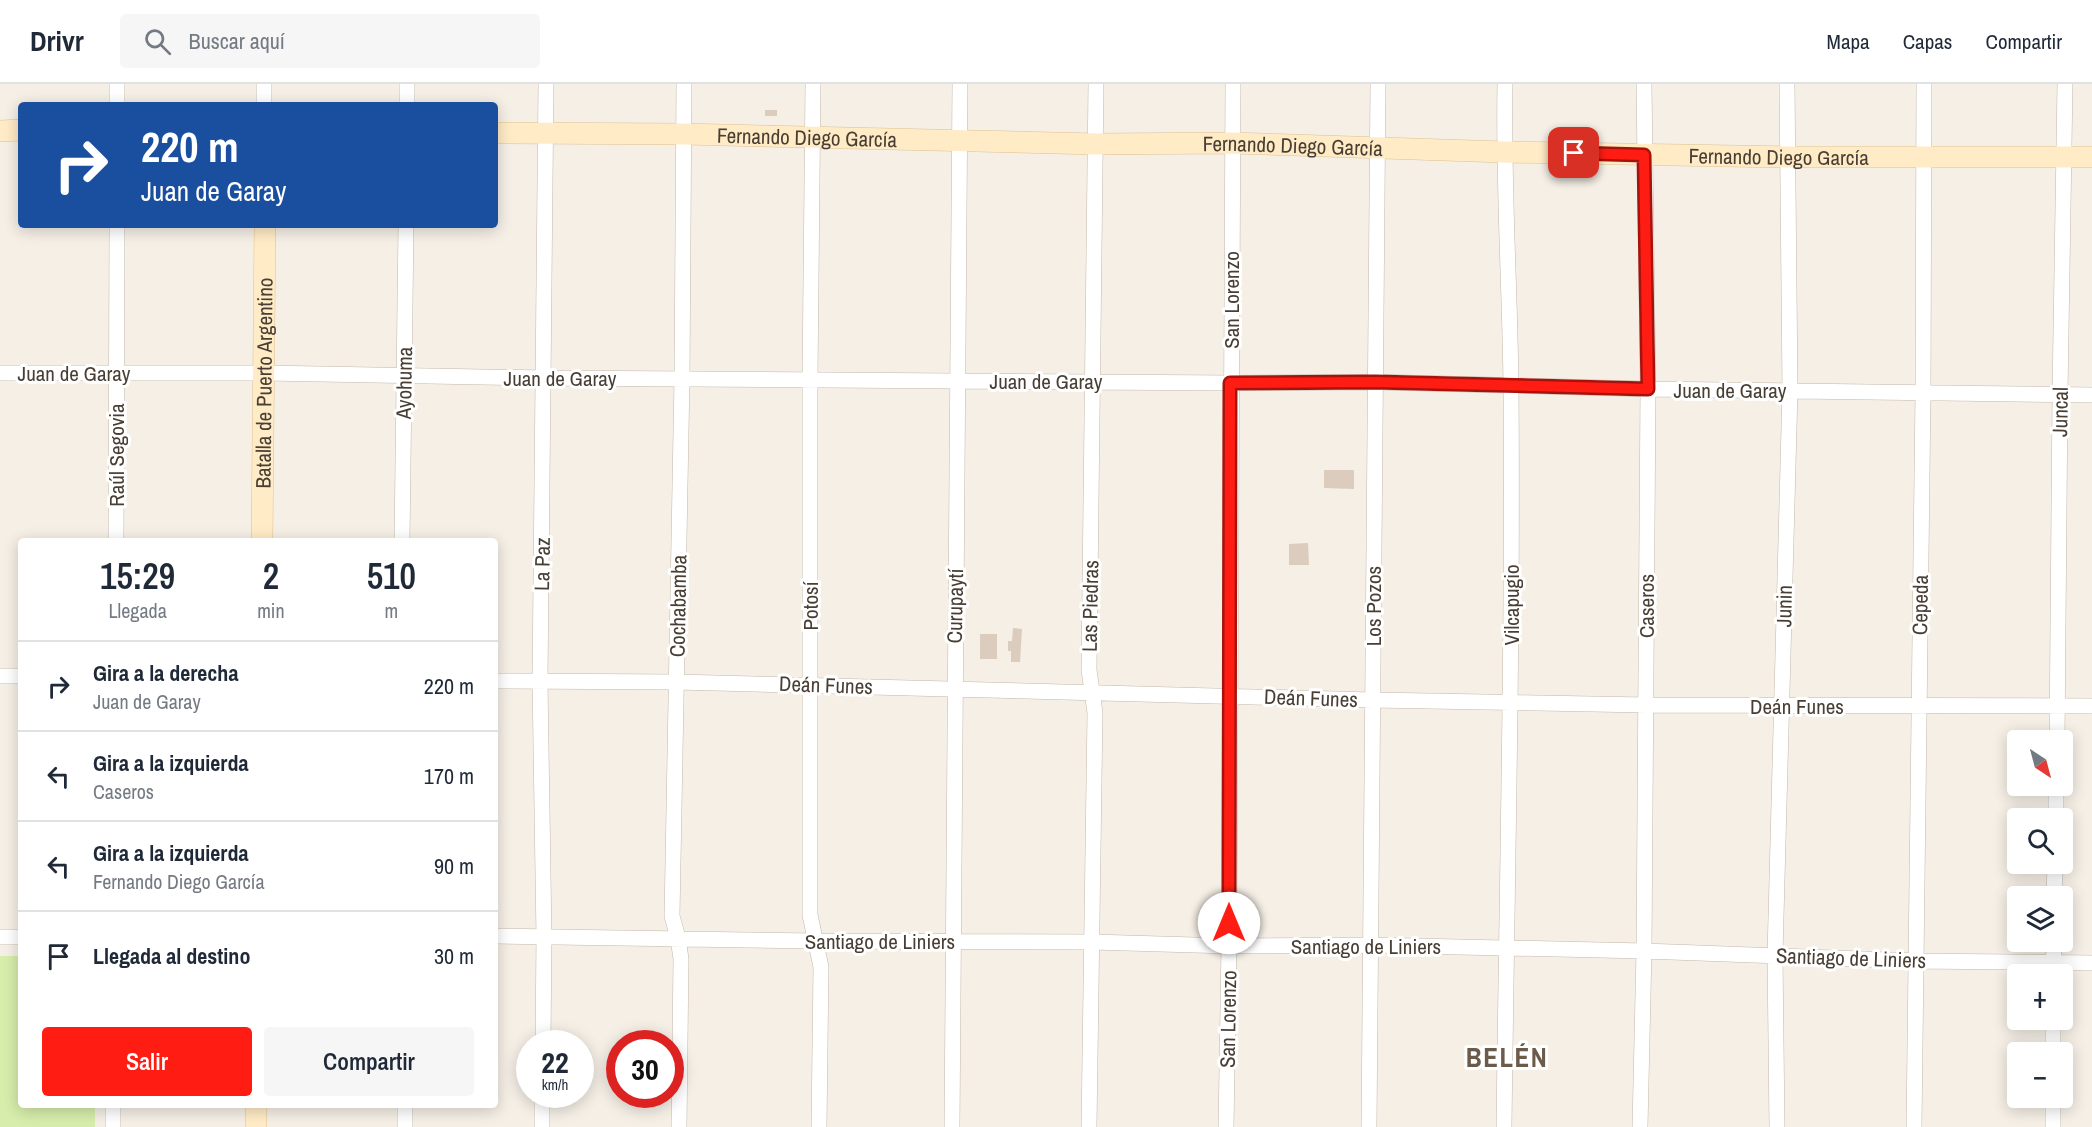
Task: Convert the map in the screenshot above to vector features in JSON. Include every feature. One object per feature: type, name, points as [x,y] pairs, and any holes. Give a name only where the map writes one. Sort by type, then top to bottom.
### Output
[{"type":"main road","points":[[0,131],[18,130]]},
{"type":"main road","name":"Fernando Diego García","points":[[498,133],[684,134],[1096,144],[1232,143],[1644,155],[2092,157]]},
{"type":"main road","name":"Batalla de Puerto Argentino","points":[[262,538],[265,228]]},
{"type":"main road","points":[[256,1108],[256,1127]]},
{"type":"street","points":[[117,84],[117,102]]},
{"type":"street","points":[[264,84],[264,102]]},
{"type":"street","points":[[407,84],[407,102]]},
{"type":"street","name":"La Paz","points":[[543,1030],[540,681],[546,84]]},
{"type":"street","name":"Cochabamba","points":[[679,1127],[681,959],[672,916],[682,378],[684,84]]},
{"type":"street","name":"Potosí","points":[[813,84],[810,379],[810,915],[821,967],[819,1127]]},
{"type":"street","name":"Curupaytí","points":[[952,1127],[960,84]]},
{"type":"street","name":"Las Piedras","points":[[1089,1127],[1095,713],[1089,670],[1096,84]]},
{"type":"street","name":"San Lorenzo","points":[[1226,1127],[1233,84]]},
{"type":"street","name":"Los Pozos","points":[[1369,1127],[1377,84]]},
{"type":"street","name":"Vilcapugio","points":[[1504,1127],[1511,703],[1511,385],[1504,152],[1505,84]]},
{"type":"street","name":"Caseros","points":[[1640,1127],[1644,951],[1648,389],[1644,84]]},
{"type":"street","name":"Junin","points":[[1776,1127],[1775,955],[1790,390],[1787,84]]},
{"type":"street","name":"Cepeda","points":[[1914,1127],[1923,393],[1924,84]]},
{"type":"street","name":"Juncal","points":[[2057,730],[2065,84]]},
{"type":"street","name":"Raúl Segovia","points":[[116,538],[117,228]]},
{"type":"street","name":"Ayohuma","points":[[402,538],[406,228]]},
{"type":"street","name":"Juan de Garay","points":[[0,373],[265,373],[544,378],[1230,383],[1375,382],[1648,389],[2092,395]]},
{"type":"street","points":[[0,676],[18,676]]},
{"type":"street","name":"Deán Funes","points":[[498,681],[676,682],[1511,703],[2092,706]]},
{"type":"street","name":"Santiago de Liniers","points":[[498,936],[1092,942],[1229,946],[1371,945],[1775,955],[2007,966]]},
{"type":"street","points":[[0,937],[18,937]]},
{"type":"street","name":"Santiago de Liniers","points":[[2073,966],[2092,963]]},
{"type":"street","points":[[113,1108],[113,1127]]},
{"type":"street","points":[[405,1108],[405,1127]]},
{"type":"street","points":[[542,1108],[542,1127]]},
{"type":"street","points":[[2053,1108],[2053,1127]]},
{"type":"green space","points":[[0,956],[18,956],[18,1108],[95,1108],[95,1127],[0,1127]]},
{"type":"building","points":[[765,110],[777,110],[777,116],[765,116]]},
{"type":"building","points":[[1324,470],[1354,470],[1354,489],[1324,488]]},
{"type":"building","points":[[1308,543],[1309,565],[1289,565],[1289,544]]},
{"type":"building","points":[[1013,628],[1022,629],[1020,662],[1011,662],[1011,651],[1008,651],[1008,641],[1012,641]]},
{"type":"building","points":[[980,634],[997,634],[997,659],[980,659]]},
{"type":"district","name":"BELÉN","points":[[1507,1057]]},
{"type":"route","points":[[1229,923],[1230,383],[1375,382],[1648,389],[1644,155],[1574,153]]}]
